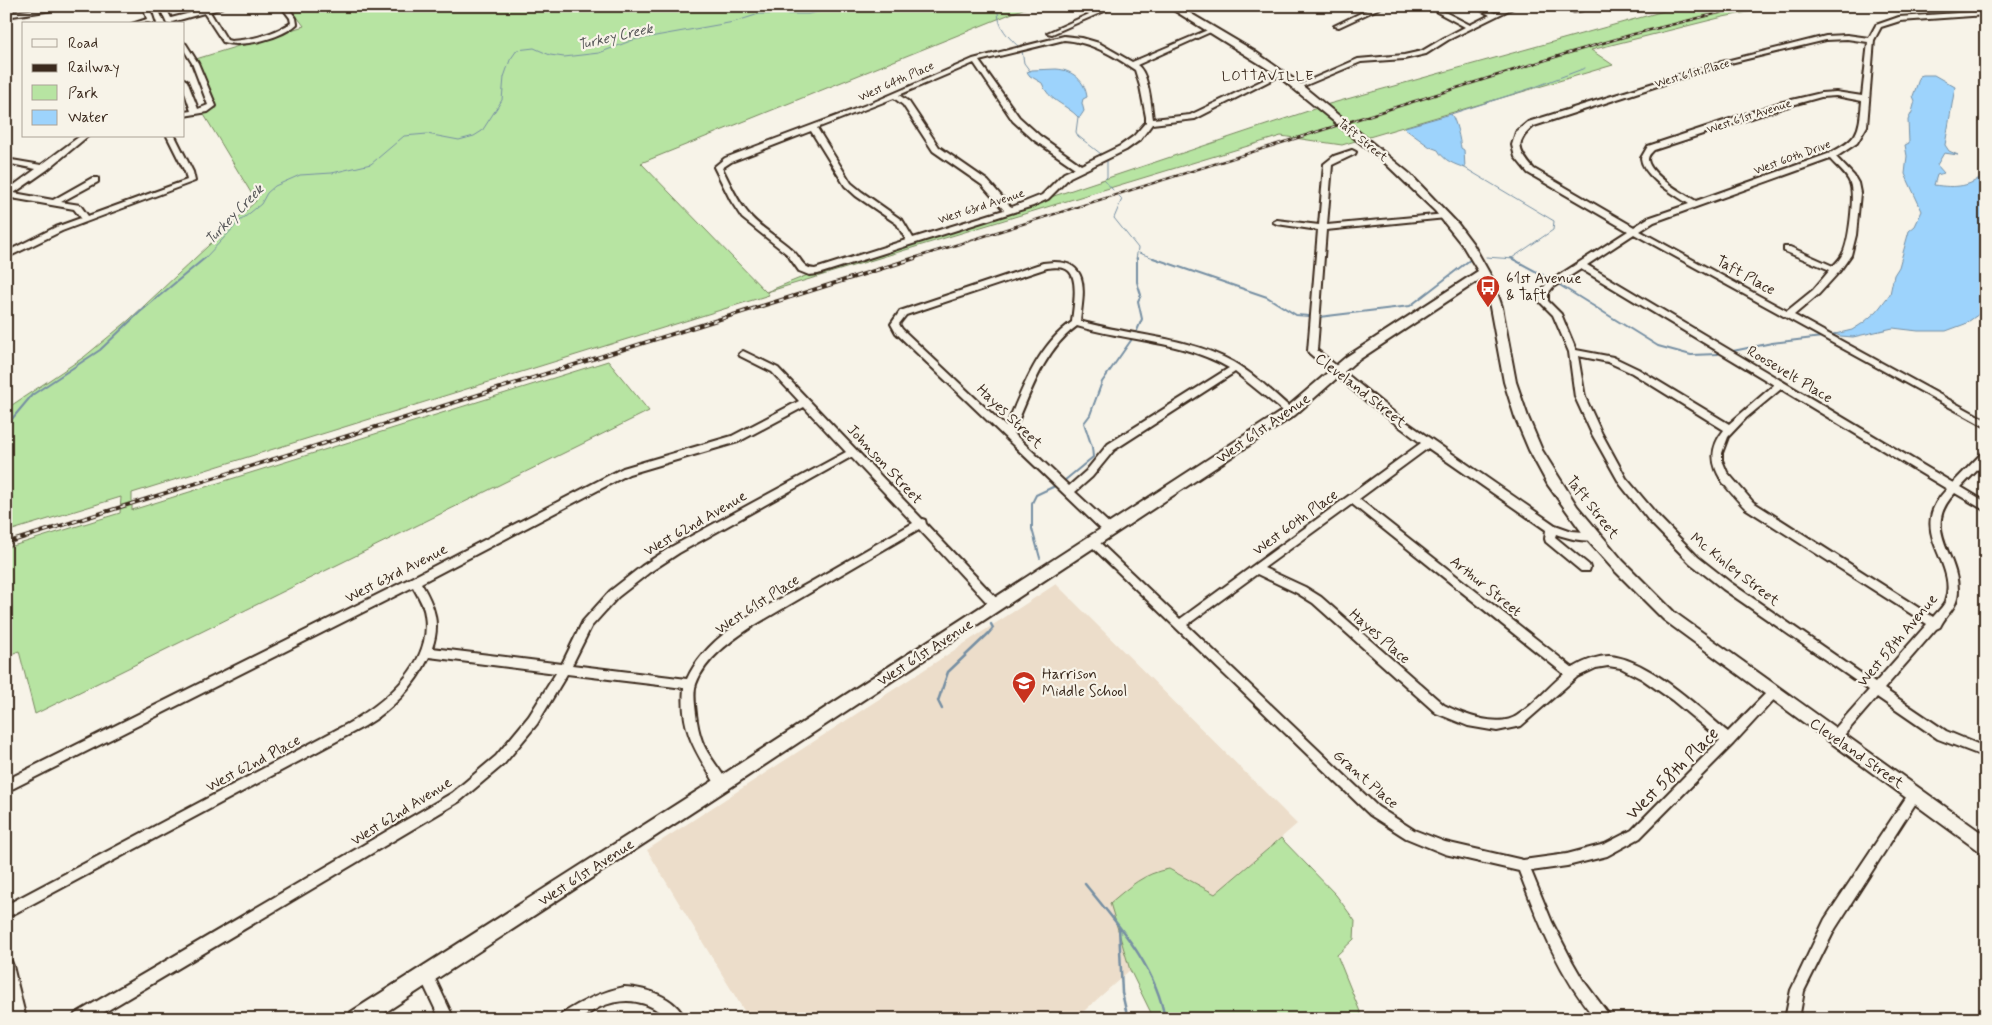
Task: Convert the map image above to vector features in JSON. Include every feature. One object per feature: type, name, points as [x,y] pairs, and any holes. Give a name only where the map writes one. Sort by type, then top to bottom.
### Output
[{"type":"main road","name":"Taft Street","points":[[1171,6],[1280,74],[1411,180],[1446,216],[1484,272],[1492,296],[1510,381],[1521,418],[1547,474],[1592,536],[1627,576],[1670,616],[1728,660]]},
{"type":"main road","name":"West 61st Avenue","points":[[358,1019],[996,606],[1290,412],[1350,360],[1484,272]]},
{"type":"main road","points":[[1459,288],[1477,288],[1492,296]]},
{"type":"main road","name":"Cleveland Street","points":[[1728,660],[1986,846]]},
{"type":"street","points":[[6,14],[76,6]]},
{"type":"street","points":[[146,6],[151,22]]},
{"type":"street","points":[[162,6],[170,22]]},
{"type":"street","points":[[172,22],[205,9],[223,6]]},
{"type":"street","points":[[205,9],[225,41],[239,44],[287,29],[294,24],[293,18],[284,6]]},
{"type":"street","points":[[1050,33],[1113,6]]},
{"type":"street","points":[[1337,26],[1381,6]]},
{"type":"street","points":[[1476,6],[1495,15]]},
{"type":"street","points":[[1297,87],[1360,60],[1415,56],[1514,6]]},
{"type":"street","points":[[1566,6],[1574,10],[1581,9],[1583,6]]},
{"type":"street","points":[[1439,11],[1470,28]]},
{"type":"street","points":[[1871,40],[1878,26],[1893,20],[1986,13]]},
{"type":"street","points":[[1215,32],[1134,67],[1144,84],[1144,97],[1150,122],[1192,118],[1280,74]]},
{"type":"street","name":"West 61st Place","points":[[1519,134],[1525,128],[1539,121],[1720,64],[1826,38],[1847,37],[1871,40]]},
{"type":"street","name":"West 64th Place","points":[[807,272],[802,270],[796,258],[790,252],[745,216],[735,202],[718,167],[728,160],[894,94],[938,74],[975,60],[1054,39],[1089,40],[1103,46],[1134,67]]},
{"type":"street","name":"West 60th Drive","points":[[1544,302],[1544,292],[1550,285],[1634,229],[1651,220],[1831,156],[1848,147],[1861,133],[1871,40]]},
{"type":"street","points":[[185,46],[196,63],[212,106],[185,114]]},
{"type":"street","points":[[975,60],[1016,119],[1042,141],[1080,168]]},
{"type":"street","points":[[185,84],[195,112]]},
{"type":"street","points":[[894,94],[906,104],[936,149],[985,183],[1007,208],[1012,210]]},
{"type":"street","name":"West 61st Avenue","points":[[1694,204],[1659,179],[1645,162],[1645,155],[1651,148],[1782,105],[1828,94],[1866,99]]},
{"type":"street","name":"West 63rd Avenue","points":[[807,272],[911,242],[1012,210],[1044,197],[1067,175],[1123,148],[1137,138],[1150,122]]},
{"type":"street","points":[[812,127],[848,184],[900,223],[911,242]]},
{"type":"street","name":"Taft Place","points":[[1519,134],[1516,140],[1516,151],[1531,171],[1986,424]]},
{"type":"street","points":[[7,194],[82,138]]},
{"type":"street","points":[[6,255],[37,239],[86,219],[191,181],[189,172],[172,138]]},
{"type":"street","name":"Cleveland Street","points":[[1352,152],[1328,164],[1321,228],[1312,351],[1336,372],[1428,443],[1551,528],[1572,535],[1592,536]]},
{"type":"street","points":[[1789,314],[1816,292],[1847,255],[1852,235],[1856,193],[1850,176],[1831,156]]},
{"type":"street","points":[[6,161],[44,168]]},
{"type":"street","points":[[55,202],[95,180]]},
{"type":"street","points":[[7,194],[78,208],[86,219]]},
{"type":"street","points":[[1277,222],[1321,228],[1446,216]]},
{"type":"street","points":[[1787,248],[1836,270]]},
{"type":"street","name":"Roosevelt Place","points":[[1580,265],[1986,507]]},
{"type":"street","name":"Hayes Street","points":[[1076,323],[1079,278],[1074,269],[1067,266],[1046,266],[903,313],[896,320],[895,324],[899,331],[1110,530]]},
{"type":"street","name":"Mc Kinley Street","points":[[1544,302],[1557,314],[1573,352],[1580,397],[1597,434],[1623,481],[1654,519],[1694,560],[1727,586],[1942,735],[1980,750],[1986,750]]},
{"type":"street","points":[[1008,433],[1040,365],[1066,328],[1076,323],[1096,330],[1200,351],[1235,368],[1290,412]]},
{"type":"street","points":[[1573,352],[1610,359],[1635,371],[1730,429]]},
{"type":"street","name":"Johnson Street","points":[[743,354],[775,370],[921,523],[996,606]]},
{"type":"street","points":[[1069,492],[1089,474],[1111,447],[1235,368]]},
{"type":"street","points":[[1780,385],[1720,440],[1716,454],[1730,484],[1749,505],[1936,624]]},
{"type":"street","name":"West 63rd Avenue","points":[[6,786],[415,580],[626,471],[735,439],[806,402]]},
{"type":"street","name":"West 60th Place","points":[[1179,625],[1428,443]]},
{"type":"street","name":"West 62nd Avenue","points":[[80,1019],[456,797],[500,760],[533,720],[565,668],[587,624],[614,594],[646,569],[675,550],[853,452]]},
{"type":"street","name":"West 58th Avenue","points":[[1835,737],[1936,624],[1950,605],[1953,586],[1934,532],[1936,509],[1986,455]]},
{"type":"street","name":"Arthur Street","points":[[1352,499],[1572,674]]},
{"type":"street","name":"West 61st Place","points":[[690,684],[706,660],[726,638],[921,523]]},
{"type":"street","points":[[1551,528],[1550,539],[1586,568]]},
{"type":"street","name":"Grant Place","points":[[1092,542],[1374,811],[1410,834],[1445,848],[1523,866]]},
{"type":"street","name":"Hayes Place","points":[[1256,569],[1302,590],[1316,600],[1440,709],[1463,720],[1498,726],[1519,721],[1572,674]]},
{"type":"street","name":"West 62nd Place","points":[[6,912],[353,727],[383,707],[410,680],[426,652],[431,636],[431,615],[415,580]]},
{"type":"street","points":[[426,652],[690,684],[691,724],[697,743],[722,784]]},
{"type":"street","points":[[1572,674],[1587,665],[1604,660],[1623,663],[1647,676],[1729,740]]},
{"type":"street","name":"West 58th Place","points":[[1523,866],[1567,860],[1607,850],[1636,834],[1774,693]]},
{"type":"street","points":[[1792,1019],[1798,990],[1830,924],[1915,794]]},
{"type":"street","points":[[1523,866],[1558,952],[1591,1004],[1605,1019]]},
{"type":"street","points":[[6,966],[19,1019]]},
{"type":"street","points":[[426,975],[447,1019]]},
{"type":"street","points":[[567,1019],[602,998],[619,994],[651,997],[664,1005],[678,1019]]},
{"type":"shaded area","name":"Harrison Middle School","points":[[1056,584],[1297,824],[1215,895],[1169,869],[1110,903],[1130,970],[1075,1019],[749,1019],[647,850]]},
{"type":"green space","points":[[289,6],[1030,6],[641,163],[766,292],[815,272],[1012,210],[1329,104],[1682,6],[1778,6],[1723,17],[1591,50],[1613,65],[1342,145],[1281,136],[767,292],[769,295],[132,493],[132,510],[608,361],[649,411],[35,714],[19,651],[6,656],[6,548],[120,513],[121,497],[6,532],[6,409],[84,357],[129,320],[256,201],[203,113],[217,108],[196,59],[304,26]]},
{"type":"green space","points":[[1281,838],[1336,895],[1355,921],[1354,939],[1337,955],[1363,1019],[1154,1019],[1130,970],[1110,903],[1144,877],[1169,869],[1215,894]]},
{"type":"water","points":[[1056,69],[1073,74],[1084,86],[1087,97],[1083,99],[1084,111],[1080,117],[1048,94],[1042,83],[1027,72]]},
{"type":"water","points":[[1934,75],[1955,87],[1945,145],[1949,151],[1958,155],[1944,153],[1937,165],[1944,173],[1937,175],[1934,185],[1963,186],[1975,181],[1986,171],[1986,309],[1965,324],[1946,331],[1918,331],[1893,328],[1853,337],[1840,336],[1835,334],[1852,330],[1863,323],[1877,311],[1890,294],[1894,275],[1899,267],[1909,231],[1915,226],[1922,211],[1905,174],[1907,156],[1905,145],[1909,143],[1908,120],[1915,101],[1913,96],[1920,76]]},
{"type":"water","points":[[1451,114],[1459,135],[1461,148],[1464,150],[1465,168],[1446,159],[1438,150],[1430,147],[1405,129],[1405,127]]},
{"type":"waterway","name":"Turkey Creek","points":[[205,258],[240,221],[261,204],[267,193],[275,186],[300,175],[332,173],[371,164],[404,136],[427,134],[459,140],[474,136],[482,131],[502,100],[504,77],[510,60],[517,50],[534,48],[550,55],[564,57],[599,53],[633,40],[734,22],[759,14],[808,14],[850,6]]},
{"type":"waterway","points":[[998,6],[999,19],[1003,29],[1019,47]]},
{"type":"waterway","points":[[1022,51],[1024,63],[1030,71]]},
{"type":"waterway","points":[[1451,114],[1535,87],[1585,68]]},
{"type":"waterway","points":[[1078,117],[1076,132],[1078,136],[1101,154]]},
{"type":"waterway","points":[[1107,158],[1107,177],[1104,180],[1113,190]]},
{"type":"waterway","points":[[1465,168],[1554,221],[1553,230],[1512,258]]},
{"type":"waterway","points":[[1119,196],[1122,199],[1114,218],[1138,248],[1136,259]]},
{"type":"waterway","points":[[1139,253],[1157,259]]},
{"type":"waterway","points":[[1486,257],[1513,259]]},
{"type":"waterway","name":"Turkey Creek","points":[[6,426],[32,395],[100,350],[140,312],[205,258]]},
{"type":"waterway","points":[[1136,333],[1142,319],[1138,301],[1141,295],[1137,282],[1137,258]]},
{"type":"waterway","points":[[1153,258],[1267,297],[1296,315],[1309,316]]},
{"type":"waterway","points":[[1319,317],[1410,306],[1471,259]]},
{"type":"waterway","points":[[1513,259],[1550,279]]},
{"type":"waterway","points":[[1558,284],[1658,346],[1691,355],[1718,354]]},
{"type":"waterway","points":[[1831,335],[1835,334]]},
{"type":"waterway","points":[[1733,351],[1772,343],[1822,337]]},
{"type":"waterway","points":[[1064,481],[1093,457],[1092,447],[1084,423],[1090,415],[1102,382],[1132,339]]},
{"type":"waterway","points":[[1040,558],[1032,529],[1032,503],[1036,495],[1055,486]]},
{"type":"waterway","points":[[942,709],[938,701],[948,672],[988,634],[993,628],[991,624]]},
{"type":"waterway","points":[[1085,884],[1119,927]]},
{"type":"waterway","points":[[1119,927],[1134,947],[1153,981],[1165,1019]]},
{"type":"waterway","points":[[1119,927],[1122,993],[1128,1019]]},
{"type":"railway","points":[[911,259],[1565,54],[1634,34],[1747,6]]},
{"type":"railway","points":[[6,543],[915,258]]},
{"type":"place","name":"61st Avenue & Taft","points":[[1488,308]]},
{"type":"place","name":"Harrison Middle School","points":[[1024,704]]},
{"type":"district","name":"LOTTAVILLE","points":[[1268,75]]}]
